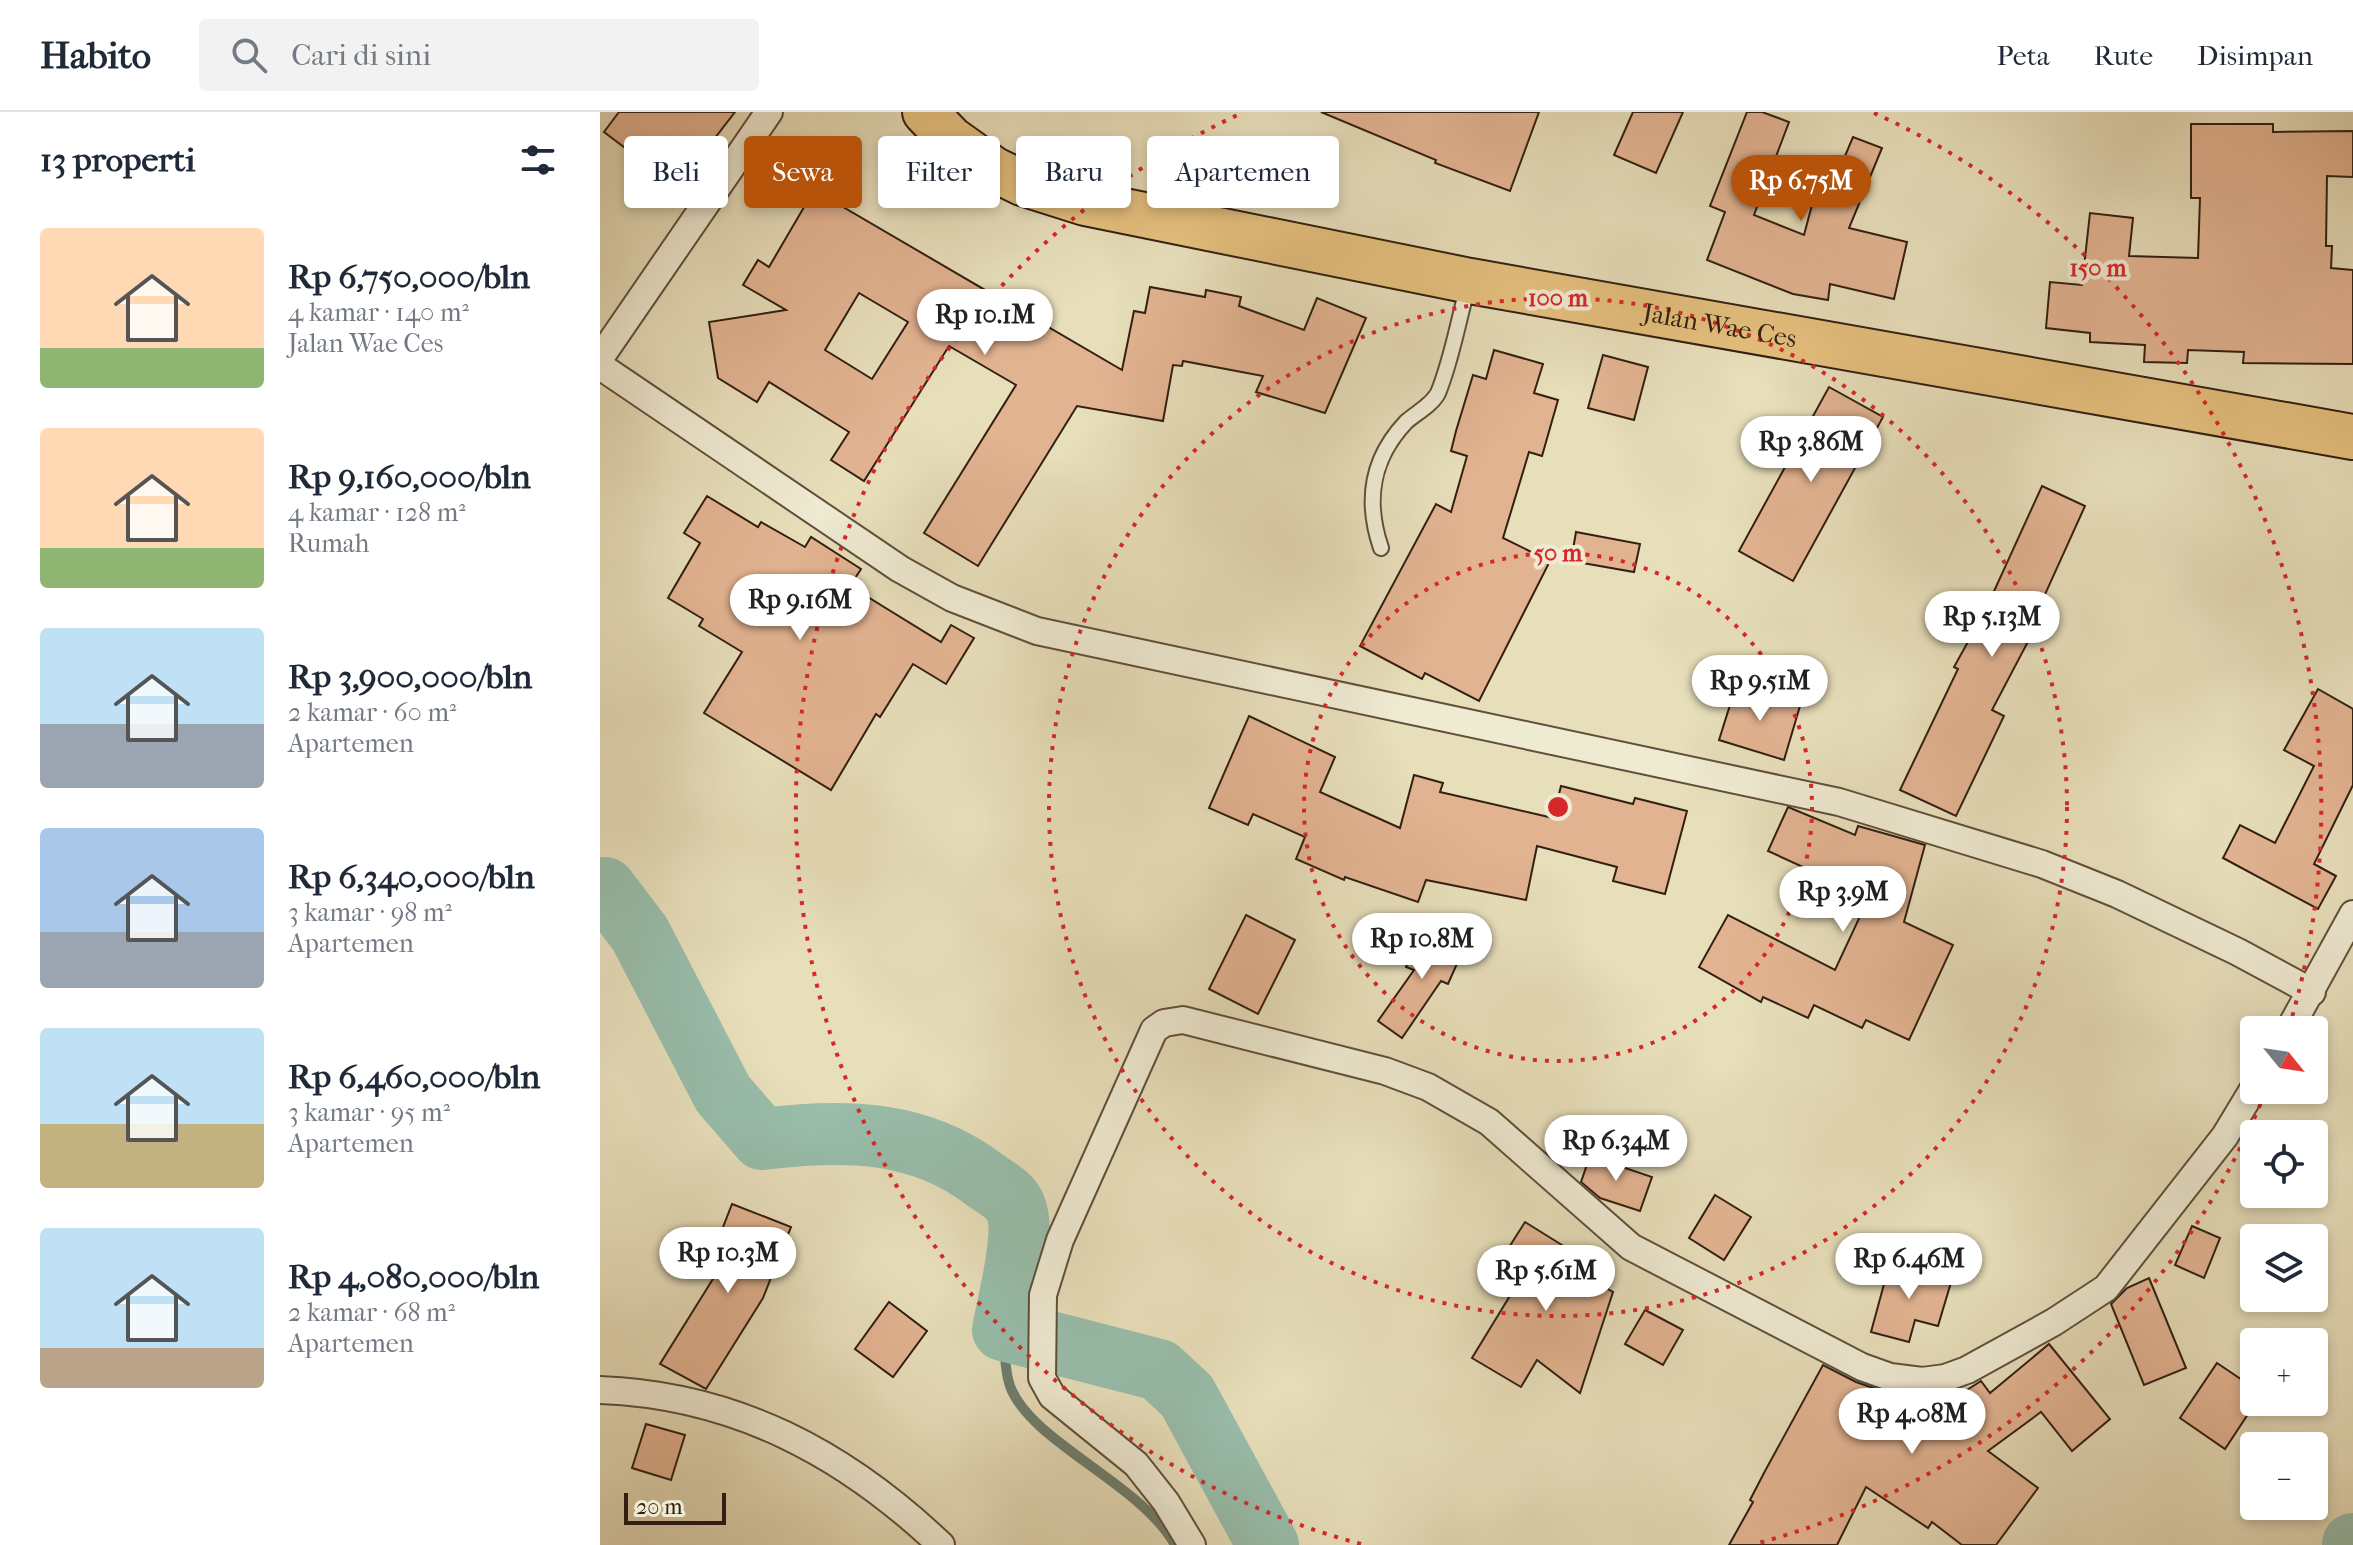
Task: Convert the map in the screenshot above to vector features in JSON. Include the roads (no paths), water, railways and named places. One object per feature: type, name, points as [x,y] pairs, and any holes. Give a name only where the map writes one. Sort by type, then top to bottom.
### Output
[{"type":"highway","name":"Jalan Wae Ces","points":[[925,112],[973,157],[1022,183],[1085,203],[1470,281],[2353,437]]},
{"type":"street","points":[[600,358],[769,112]]},
{"type":"street","points":[[600,366],[900,569],[952,598],[1037,631],[1839,802],[2042,864],[2104,889],[2238,952],[2312,992]]},
{"type":"street","points":[[2297,1016],[2353,914]]},
{"type":"street","points":[[1192,1545],[1166,1502],[1136,1464],[1052,1396],[1042,1378],[1043,1295],[1060,1240],[1154,1030],[1164,1023],[1183,1020],[1385,1071],[1428,1087],[1489,1122],[1608,1229],[1660,1265],[1862,1367],[1890,1377],[1922,1381],[1967,1370],[2054,1322],[2106,1288],[2225,1136],[2244,1104]]},
{"type":"street","points":[[600,1390],[645,1392],[726,1409],[801,1441],[905,1511],[941,1545]]},
{"type":"lane","points":[[1381,548],[1372,520],[1371,484],[1384,452],[1405,424],[1437,393],[1470,281]]},
{"type":"waterway","points":[[600,891],[605,888],[640,934],[723,1094],[762,1139],[850,1134],[906,1142],[960,1163],[1008,1196],[1017,1214],[1019,1229],[1016,1265],[1003,1330],[1159,1370],[1187,1396],[1268,1545]]},
{"type":"waterway","points":[[1003,1330],[1008,1379],[1021,1406],[1062,1445],[1138,1502],[1175,1545]]}]
